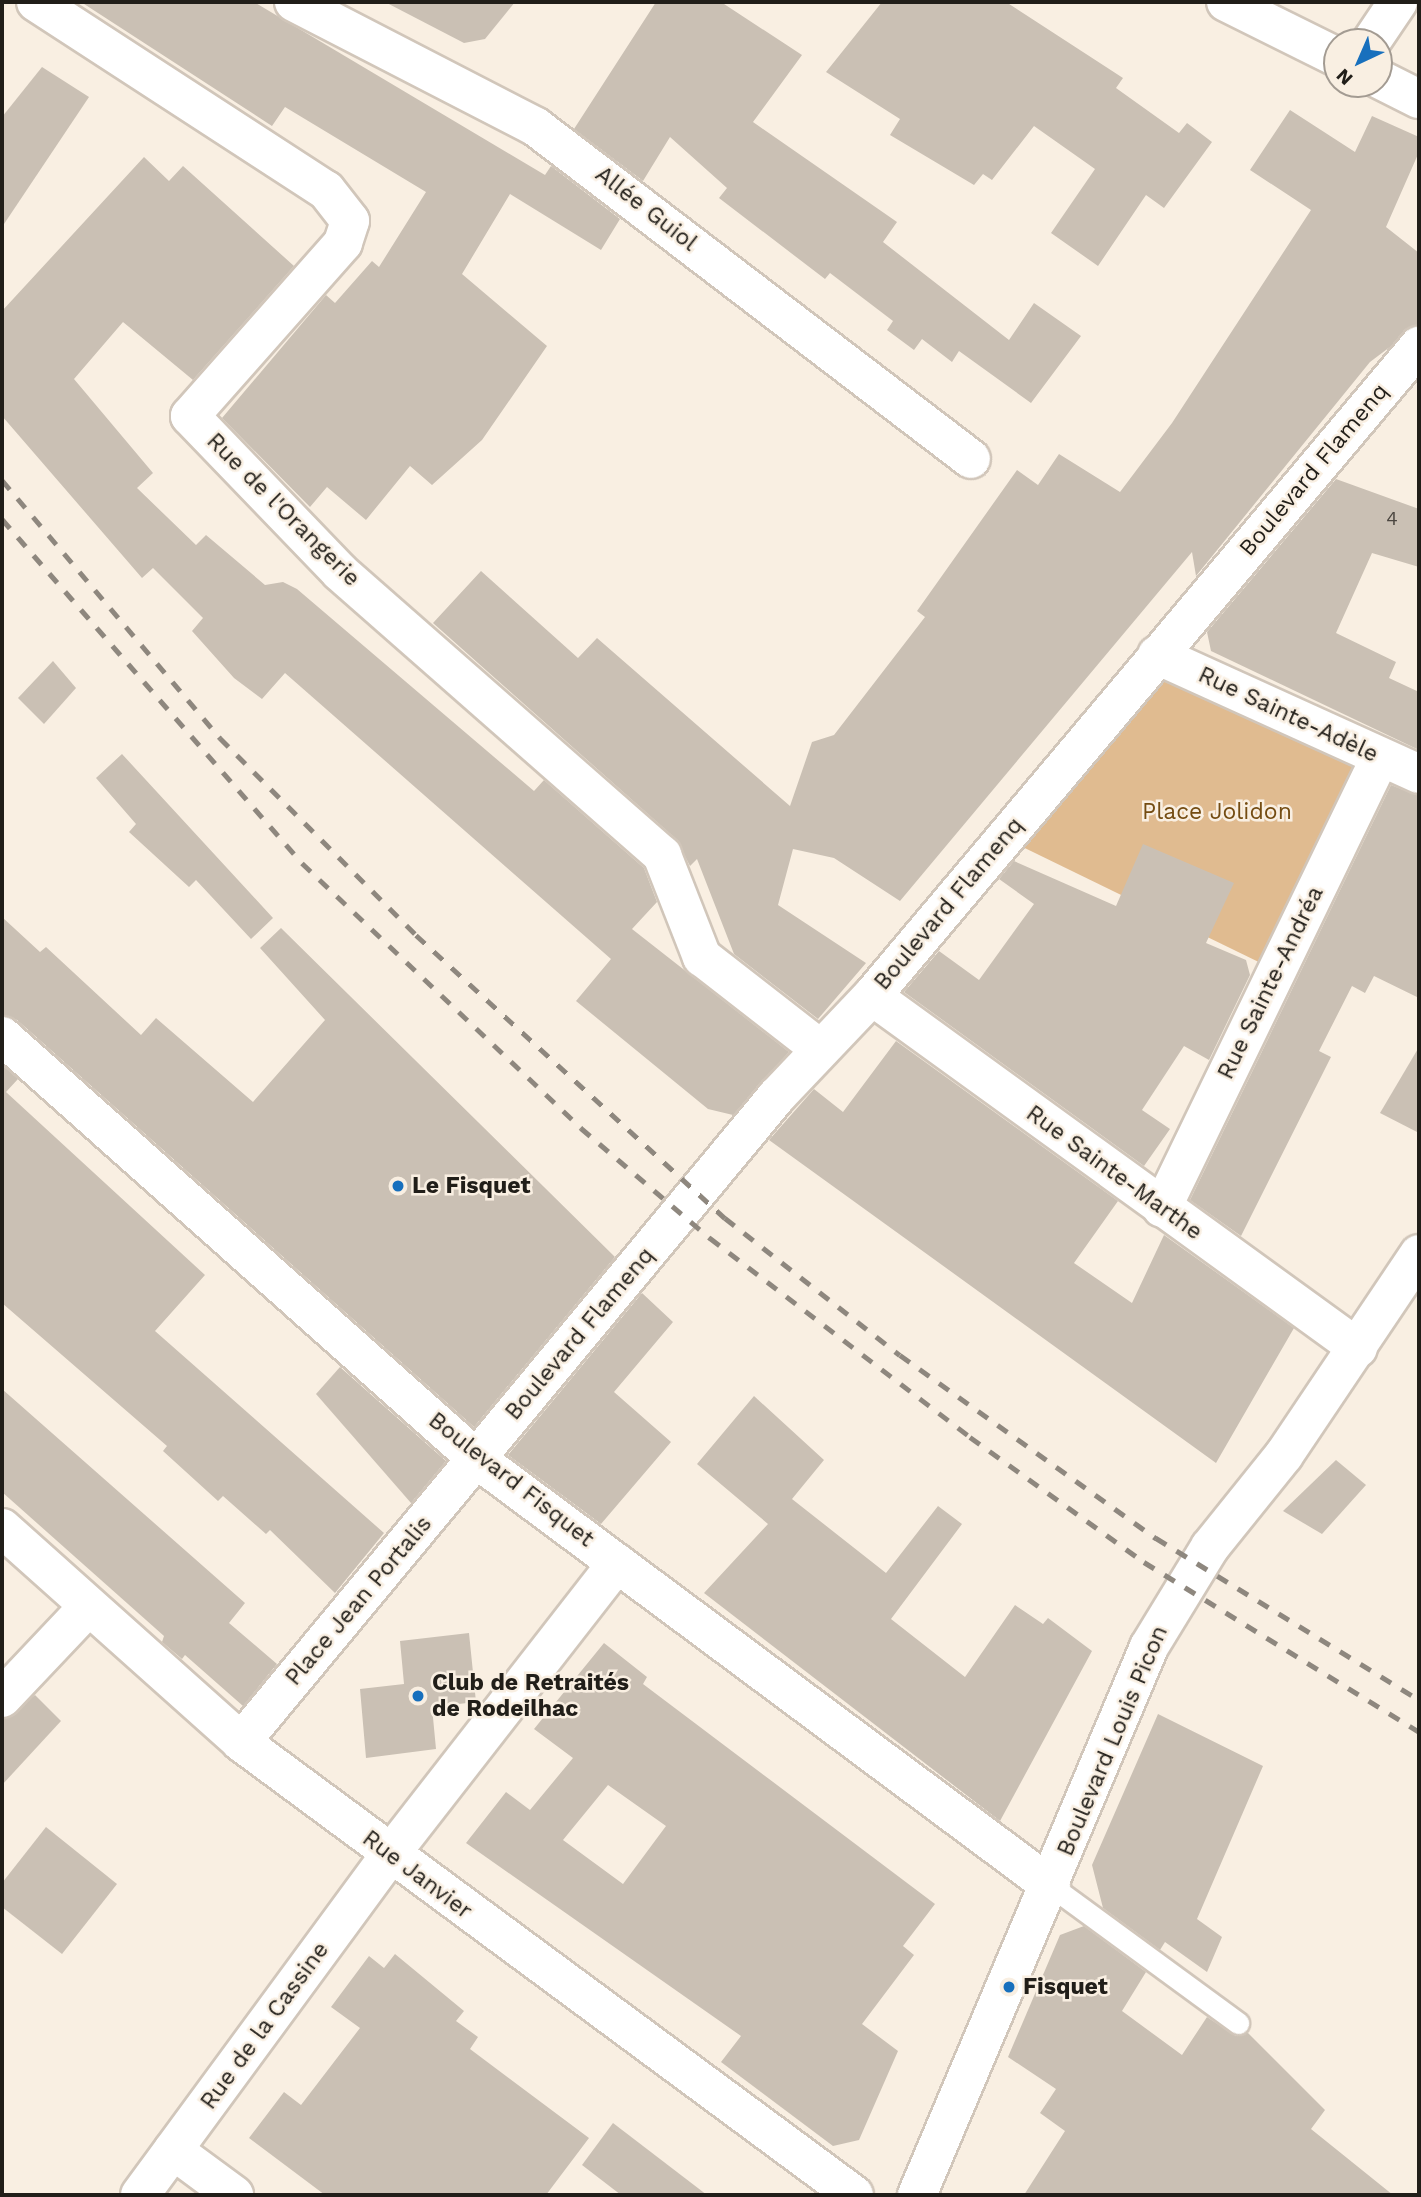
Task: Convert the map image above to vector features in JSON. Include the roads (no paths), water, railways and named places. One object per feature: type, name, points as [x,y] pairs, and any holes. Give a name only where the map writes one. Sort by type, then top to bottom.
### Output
[{"type":"street","name":"Rue de l'Orangerie","points":[[36,2],[326,190],[350,221],[343,243],[190,416],[340,572],[662,855],[702,957],[819,1048]]},
{"type":"street","name":"Allée Guiol","points":[[294,2],[544,132],[971,459]]},
{"type":"street","points":[[1226,2],[1323,50]]},
{"type":"street","points":[[1380,28],[1398,2]]},
{"type":"street","points":[[1393,86],[1419,99]]},
{"type":"street","name":"Boulevard Flamenq","points":[[478,1460],[819,1048],[872,996],[1157,655],[1406,384],[1419,346]]},
{"type":"street","name":"Rue Sainte-Adèle","points":[[1157,655],[1419,774]]},
{"type":"street","name":"Rue Sainte-Andréa","points":[[1163,1208],[1380,758]]},
{"type":"street","name":"Rue Sainte-Marthe","points":[[872,996],[1358,1348]]},
{"type":"street","name":"Boulevard Fisquet","points":[[2,1036],[478,1460],[1051,1886]]},
{"type":"street","name":"Boulevard Louis Picon","points":[[917,2195],[1051,1886],[1149,1647],[1174,1602],[1358,1348],[1419,1254]]},
{"type":"street","name":"Place Jean Portalis","points":[[241,1742],[478,1460]]},
{"type":"street","name":"Rue Janvier","points":[[2,1528],[241,1742],[389,1856],[854,2195]]},
{"type":"street","points":[[389,1856],[617,1563]]},
{"type":"street","points":[[2,1698],[88,1607]]},
{"type":"street","name":"Rue de la Cassine","points":[[139,2195],[389,1856]]},
{"type":"street","points":[[173,2150],[234,2195]]},
{"type":"lane","points":[[1051,1886],[1238,2023]]},
{"type":"railway","points":[[2,480],[220,738],[416,935],[725,1218],[900,1355],[1156,1538],[1419,1700]]},
{"type":"railway","points":[[2,519],[302,863],[581,1128],[710,1238],[970,1437],[1144,1562],[1419,1732]]},
{"type":"place","name":"Le Fisquet","points":[[398,1186]]},
{"type":"place","name":"Club de Retraités de Rodeilhac","points":[[418,1696]]},
{"type":"place","name":"Fisquet","points":[[1009,1987]]},
{"type":"park label","name":"Place Jolidon","points":[[1217,812]]}]
